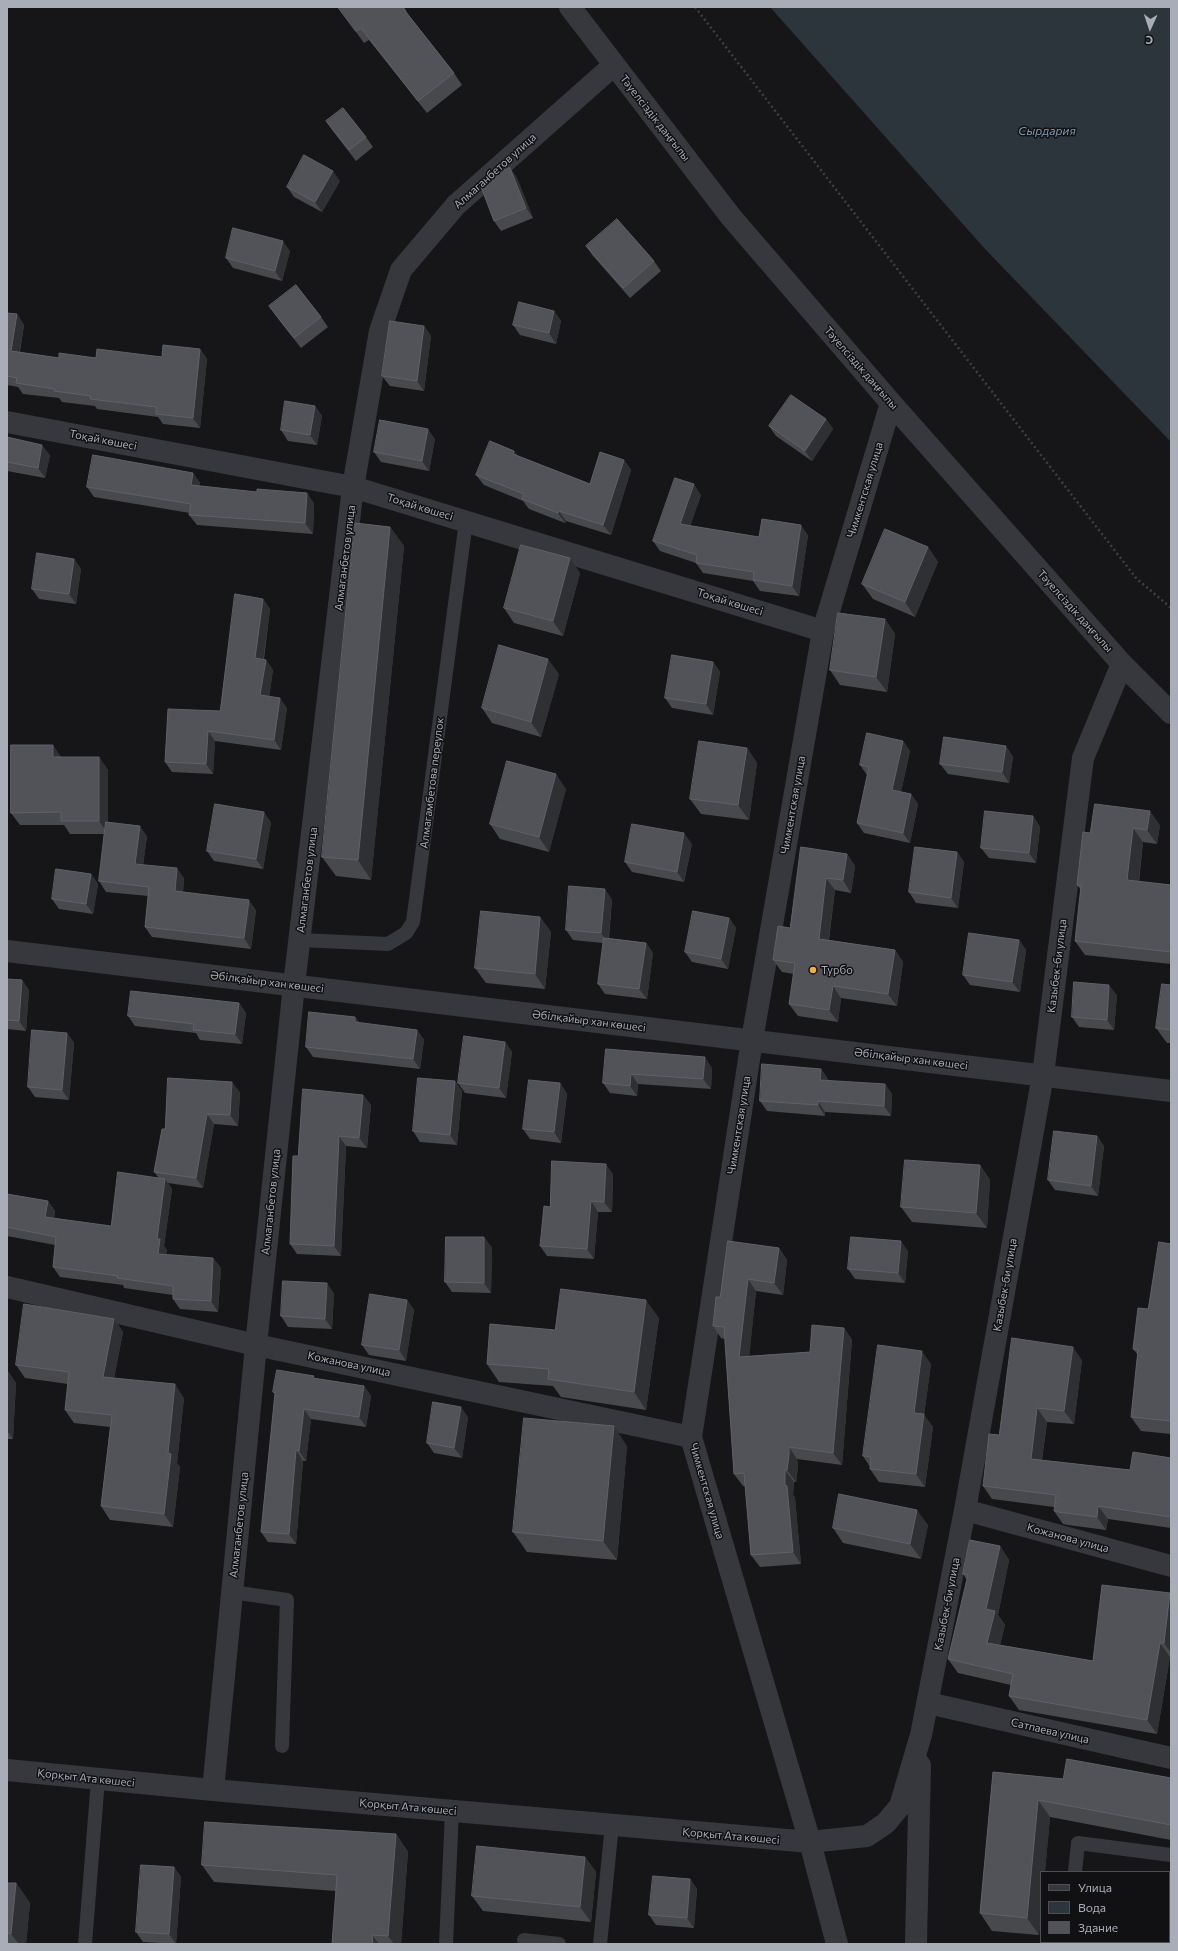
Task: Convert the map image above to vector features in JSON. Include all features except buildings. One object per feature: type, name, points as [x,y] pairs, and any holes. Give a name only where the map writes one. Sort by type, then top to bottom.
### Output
[{"type":"street","name":"Тәуелсіздік даңғылы","points":[[570,7],[731,217],[890,404],[1122,664],[1171,713]]},
{"type":"street","name":"Алмаганбетов улица","points":[[213,1790],[256,1345],[294,985],[353,487],[380,331],[401,270],[456,204],[614,65]]},
{"type":"street","name":"Чимкентская улица","points":[[837,1944],[810,1842],[692,1437],[752,1040],[823,631],[890,404]]},
{"type":"street","name":"Тоқай көшесі","points":[[7,422],[353,487],[823,631]]},
{"type":"street","name":"Казыбек-би улица","points":[[810,1842],[867,1836],[886,1822],[900,1806],[921,1735],[964,1510],[1043,1075],[1083,758],[1122,664]]},
{"type":"street","name":"Әбілқайыр хан көшесі","points":[[7,951],[1171,1091]]},
{"type":"street","name":"Кожанова улица","points":[[7,1287],[256,1345],[692,1437]]},
{"type":"street","name":"Кожанова улица","points":[[964,1510],[1171,1566]]},
{"type":"street","name":"Сатпаева улица","points":[[928,1703],[1171,1758]]},
{"type":"street","points":[[916,1944],[921,1735]]},
{"type":"street","name":"Қорқыт Ата көшесі","points":[[7,1770],[213,1790],[810,1842]]},
{"type":"lane","name":"Алмагамбетова переулок","points":[[300,940],[388,944],[406,933],[414,922],[466,521]]},
{"type":"lane","points":[[232,1592],[287,1600],[282,1746]]},
{"type":"lane","points":[[85,1944],[98,1779]]},
{"type":"lane","points":[[446,1944],[452,1811]]},
{"type":"lane","points":[[600,1944],[612,1825]]},
{"type":"lane","points":[[1075,1871],[1078,1843],[1171,1855]]},
{"type":"lane","points":[[524,1940],[559,1944]]},
{"type":"lane","points":[[1090,1943],[1102,1944]]},
{"type":"path","points":[[694,7],[1136,578],[1171,608]]},
{"type":"water","name":"Сырдария","points":[[770,7],[1171,7],[1171,442],[985,249]]},
{"type":"place","name":"Турбо","points":[[813,970]]}]
